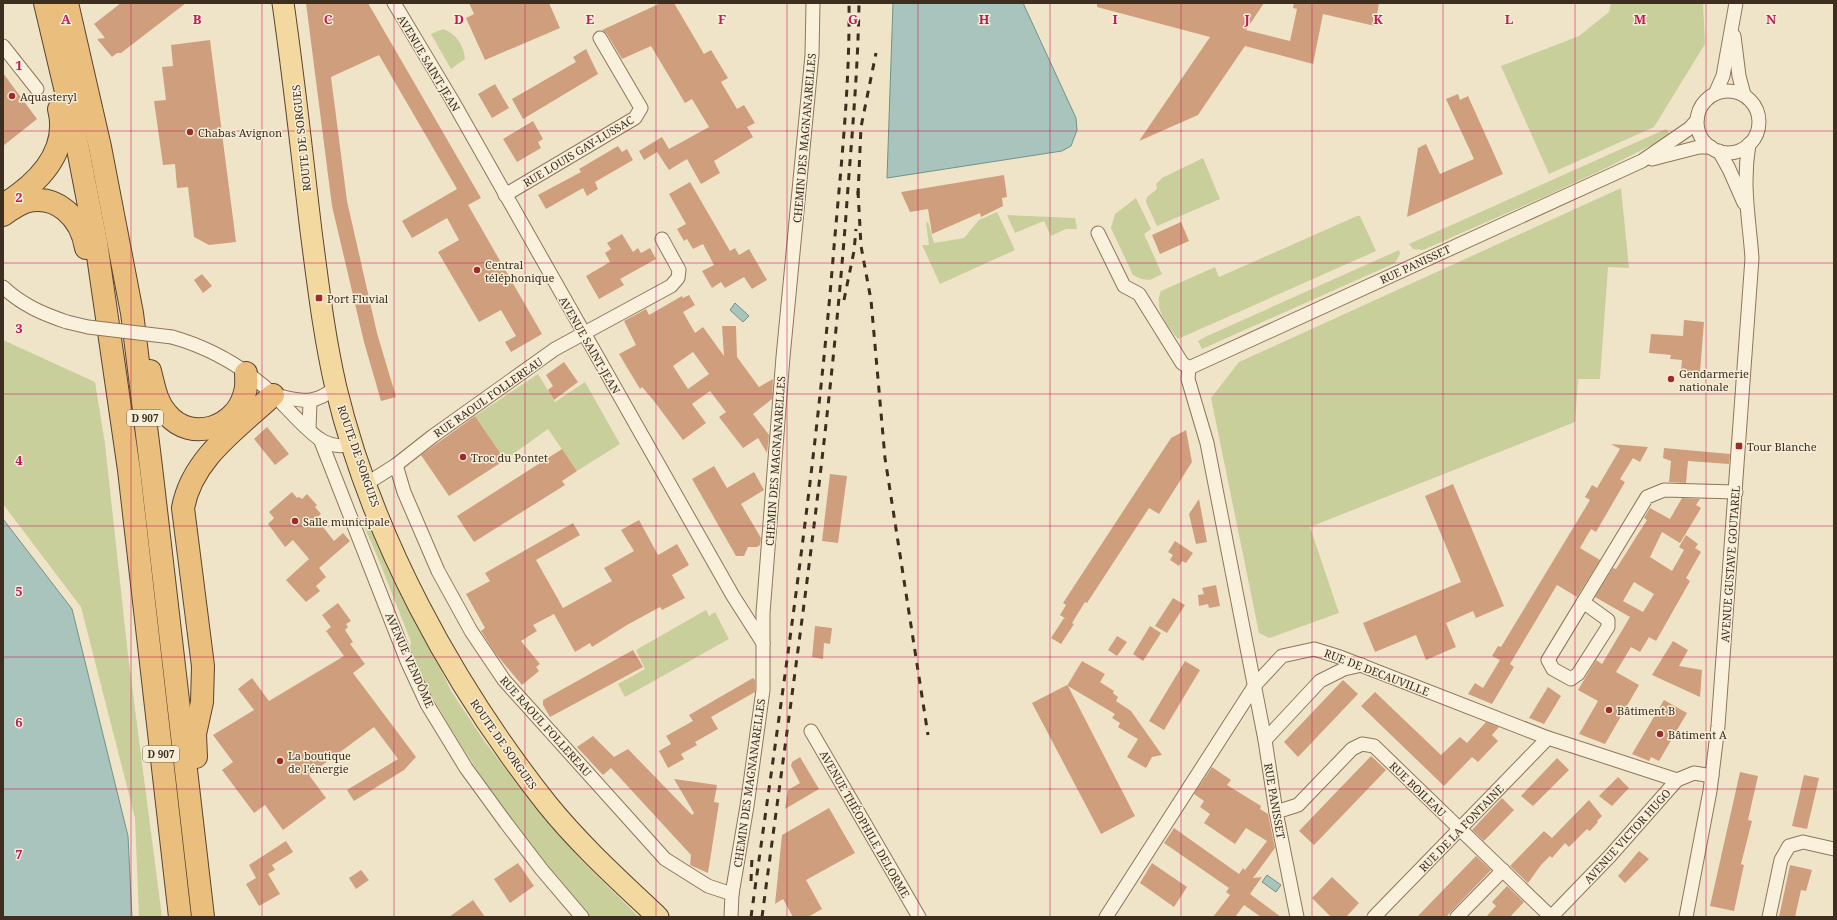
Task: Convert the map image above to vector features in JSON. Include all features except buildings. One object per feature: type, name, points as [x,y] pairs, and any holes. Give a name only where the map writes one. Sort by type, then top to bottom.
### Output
[{"type":"highway","points":[[3,205],[27,189],[46,171],[55,156],[60,139],[60,113],[34,3]]},
{"type":"highway","name":"D 907","points":[[45,3],[71,113],[96,242],[129,470],[180,917]]},
{"type":"highway","name":"D 907","points":[[67,3],[100,147],[132,313],[203,917]]},
{"type":"highway","points":[[3,215],[25,202],[53,202],[70,213],[79,226],[85,242],[110,378],[129,470]]},
{"type":"highway","points":[[132,313],[159,402],[166,414],[185,428],[210,428],[222,425],[230,418],[245,392],[246,373]]},
{"type":"highway","points":[[194,838],[197,800],[195,734],[202,702],[203,666],[183,508],[185,496],[190,483],[202,463],[273,395]]},
{"type":"main road","name":"ROUTE DE SORGUES","points":[[284,3],[319,298],[336,387],[366,484],[407,584],[441,646],[477,705],[549,806],[611,873],[658,917]]},
{"type":"street","name":"AVENUE SAINT-JEAN","points":[[394,3],[452,100],[583,334],[659,463],[659,468],[740,609],[763,644]]},
{"type":"street","name":"CHEMIN DES MAGNANARELLES","points":[[731,917],[732,894],[747,806],[763,690],[763,612],[783,357],[812,55],[813,3]]},
{"type":"street","points":[[1715,149],[1703,140],[1699,130],[1698,120],[1703,105],[1715,94],[1723,76],[1733,28],[1736,3]]},
{"type":"street","points":[[1642,161],[1699,147],[1735,152],[1749,144],[1755,137],[1759,128],[1759,118],[1756,108],[1744,95],[1738,76],[1733,28]]},
{"type":"street","name":"RUE LOUIS GAY-LUSSAC","points":[[505,195],[635,118],[641,108],[600,38]]},
{"type":"street","points":[[3,46],[37,89]]},
{"type":"street","points":[[1715,94],[1729,91],[1744,95]]},
{"type":"street","points":[[1642,161],[1690,128],[1698,120]]},
{"type":"street","name":"AVENUE GUSTAVE GOUTAREL","points":[[1686,917],[1712,776],[1719,718],[1752,258],[1746,209],[1746,165],[1749,144]]},
{"type":"street","name":"AVENUE GUSTAVE GOUTAREL","points":[[1715,149],[1729,169],[1746,209]]},
{"type":"street","name":"RUE PANISSET","points":[[1296,917],[1276,812],[1255,685],[1207,443],[1188,379],[1189,368],[1642,161]]},
{"type":"street","points":[[1098,234],[1124,286],[1139,294],[1182,363],[1189,368]]},
{"type":"street","name":"RUE RAOUL FOLLEREAU","points":[[366,484],[396,465],[433,436],[555,349],[671,286],[678,278],[679,270],[662,239]]},
{"type":"street","points":[[3,287],[15,298],[40,313],[67,322],[88,327],[172,337],[194,343],[217,353],[246,373],[273,395],[320,439],[333,445],[344,446],[353,443]]},
{"type":"street","points":[[273,395],[310,402],[326,396],[336,387]]},
{"type":"street","points":[[309,429],[310,402]]},
{"type":"street","name":"AVENUE VENDÔME","points":[[320,439],[407,660],[427,704],[466,768],[542,870],[581,917]]},
{"type":"street","name":"RUE RAOUL FOLLEREAU","points":[[396,465],[404,492],[438,571],[471,630],[504,680],[665,858],[708,886],[732,894]]},
{"type":"street","points":[[1583,602],[1608,620],[1608,628],[1578,674],[1571,679],[1553,669],[1548,660],[1583,602],[1647,497],[1664,490],[1736,492]]},
{"type":"street","name":"RUE DE DECAUVILLE","points":[[1106,917],[1255,685],[1282,656],[1314,649],[1362,665],[1548,738],[1678,780]]},
{"type":"street","points":[[1265,740],[1320,681],[1344,668],[1362,665]]},
{"type":"street","name":"AVENUE THÉOPHILE DELORME","points":[[811,731],[919,917]]},
{"type":"street","name":"RUE DE LA FONTAINE","points":[[1374,917],[1548,738]]},
{"type":"street","name":"RUE BOILEAU","points":[[1276,812],[1298,805],[1352,749],[1362,744],[1374,746],[1551,917]]},
{"type":"street","name":"AVENUE VICTOR HUGO","points":[[1551,917],[1610,856],[1678,780],[1694,773],[1712,776]]},
{"type":"street","points":[[1769,917],[1781,860],[1789,846],[1803,842],[1834,849]]},
{"type":"street","points":[[1457,917],[1503,870]]},
{"type":"green space","points":[[1611,3],[1703,3],[1705,44],[1654,127],[1549,174],[1501,66],[1579,36],[1609,12]]},
{"type":"green space","points":[[443,29],[452,34],[461,45],[465,59],[451,69],[431,34]]},
{"type":"green space","points":[[1666,129],[1670,135],[1548,195],[1423,250],[1413,249],[1409,244]]},
{"type":"green space","points":[[1203,158],[1220,199],[1157,226],[1146,202],[1147,197],[1157,189],[1156,184],[1162,178]]},
{"type":"green space","points":[[1621,188],[1629,268],[1608,267],[1600,379],[1578,379],[1575,422],[1310,527],[1339,613],[1269,638],[1259,633],[1211,398],[1239,362]]},
{"type":"green space","points":[[1136,198],[1151,229],[1144,234],[1162,274],[1150,280],[1141,279],[1133,275],[1111,228],[1115,214]]},
{"type":"green space","points":[[997,212],[1015,250],[940,284],[922,245],[929,245],[926,223],[928,222],[934,243],[964,238],[979,220]]},
{"type":"green space","points":[[1007,215],[1075,218],[1077,229],[1066,229],[1051,236],[1044,221],[1015,233]]},
{"type":"green space","points":[[1360,216],[1376,251],[1178,339],[1166,323],[1159,304],[1161,291],[1215,267],[1219,277]]},
{"type":"green space","points":[[1399,250],[1400,254],[1395,263],[1202,349],[1198,341],[1205,337]]},
{"type":"green space","points":[[3,340],[95,382],[105,444],[128,655],[162,917],[139,917],[135,818],[81,607],[3,504]]},
{"type":"green space","points":[[538,374],[555,402],[585,382],[620,444],[577,471],[548,429],[505,460],[475,416]]},
{"type":"green space","points":[[368,522],[379,538],[451,691],[485,742],[533,805],[583,862],[639,917],[588,917],[527,841],[489,788],[454,733],[414,663],[410,650],[411,642],[364,526]]},
{"type":"green space","points":[[706,610],[709,616],[715,612],[729,639],[625,697],[618,684],[645,669],[636,650]]},
{"type":"water","points":[[893,3],[1023,3],[1076,118],[1077,130],[1071,146],[1062,151],[887,178]]},
{"type":"water","points":[[735,303],[749,316],[743,322],[730,310]]},
{"type":"water","points":[[3,519],[72,609],[128,836],[132,917],[3,917]]},
{"type":"water","points":[[1267,875],[1281,885],[1276,892],[1262,882]]},
{"type":"railway","points":[[751,917],[786,666],[818,415],[827,331],[844,125],[848,64],[849,3]]},
{"type":"railway","points":[[762,917],[809,566],[830,391],[852,135],[859,3]]},
{"type":"railway","points":[[858,195],[861,127],[876,53]]},
{"type":"railway","points":[[858,191],[861,246],[871,300],[885,458],[928,735]]},
{"type":"railway","points":[[844,300],[854,251],[856,229]]},
{"type":"railway","points":[[751,881],[752,857]]},
{"type":"place","name":"Aquasteryl","points":[[12,96]]},
{"type":"place","name":"Chabas Avignon","points":[[190,132]]},
{"type":"place","name":"Central téléphonique","points":[[477,270]]},
{"type":"place","name":"Port Fluvial","points":[[319,298]]},
{"type":"place","name":"Gendarmerie nationale","points":[[1671,379]]},
{"type":"place","name":"Tour Blanche","points":[[1739,446]]},
{"type":"place","name":"Troc du Pontet","points":[[463,457]]},
{"type":"place","name":"Salle municipale","points":[[295,521]]},
{"type":"place","name":"Bâtiment B","points":[[1609,710]]},
{"type":"place","name":"Bâtiment A","points":[[1660,734]]},
{"type":"place","name":"La boutique de l’énergie","points":[[280,761]]}]
